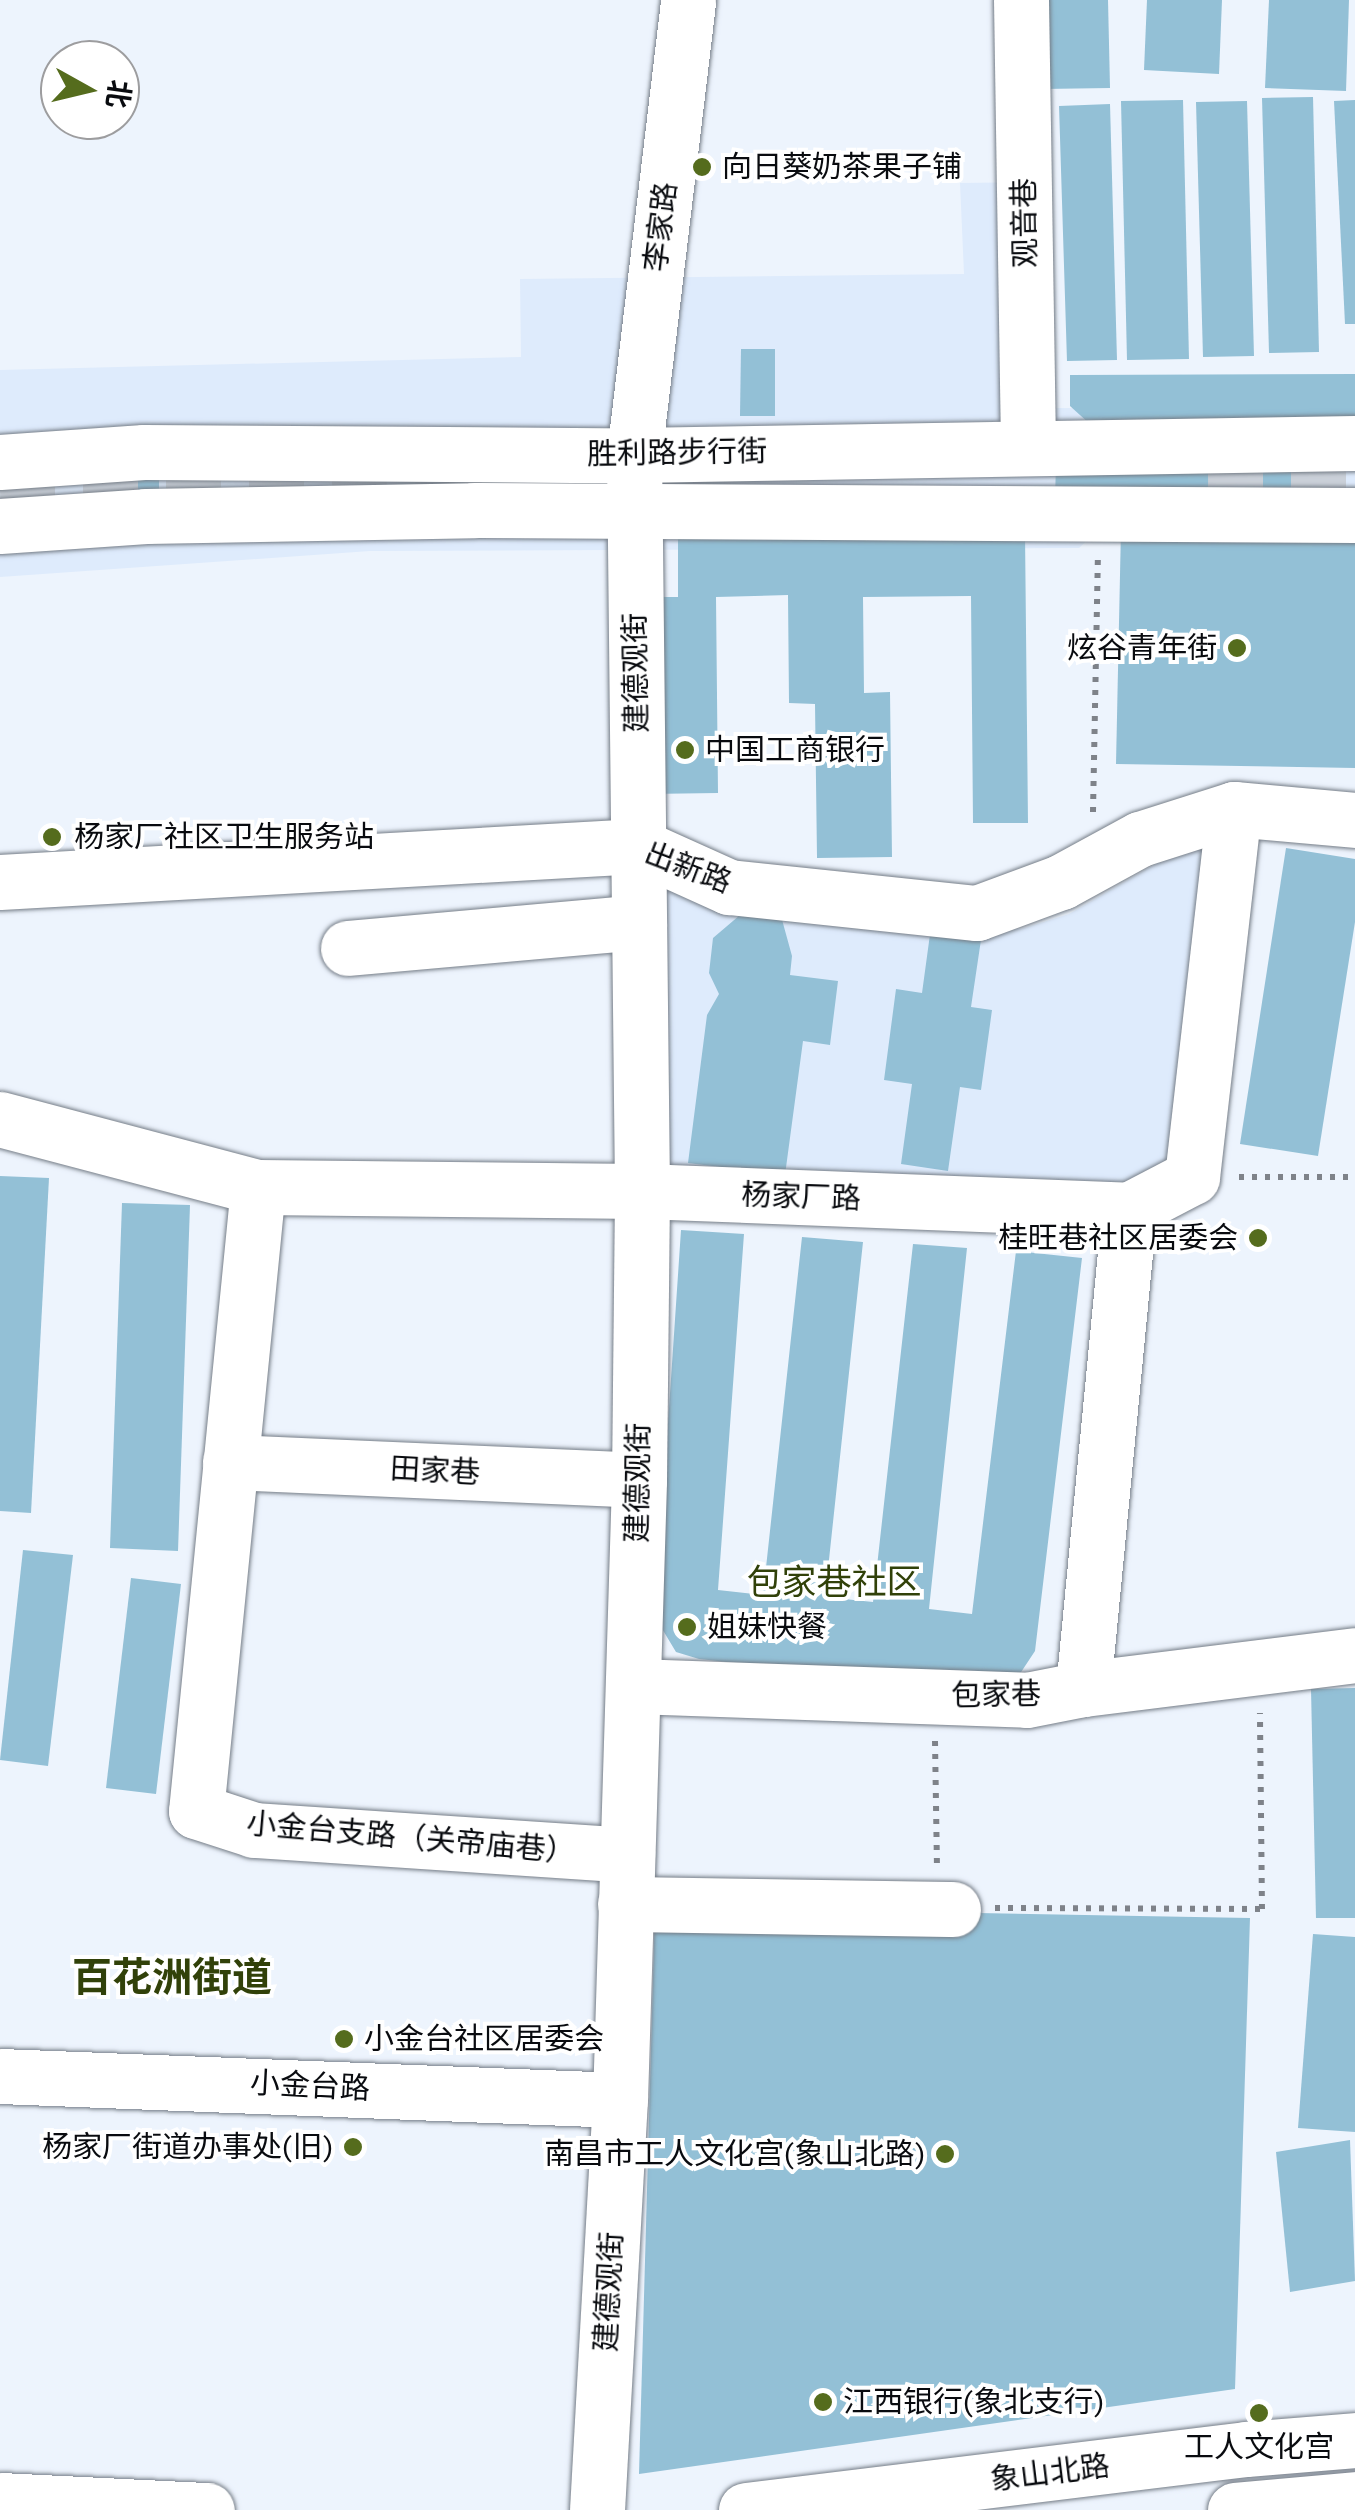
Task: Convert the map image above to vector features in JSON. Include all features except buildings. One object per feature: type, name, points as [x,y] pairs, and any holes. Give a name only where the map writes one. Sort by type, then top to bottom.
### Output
[{"type":"street","name":"李家路","points":[[634,454],[688,0]]},
{"type":"street","name":"观音巷","points":[[1021,0],[1028,445]]},
{"type":"street","name":"胜利路步行街","points":[[0,462],[144,452],[634,454],[1355,443]]},
{"type":"street","name":"建德观街","points":[[597,2510],[620,2100],[639,1480],[642,1191],[634,454]]},
{"type":"street","name":"胜利路步行街","points":[[0,526],[146,516],[635,512],[1355,514]]},
{"type":"street","name":"出新路","points":[[0,882],[638,846],[729,887],[978,912],[1061,882],[1140,839],[1234,809],[1355,820]]},
{"type":"street","points":[[1083,1688],[1129,1210],[1192,1177],[1234,809]]},
{"type":"street","points":[[348,948],[639,922]]},
{"type":"street","name":"杨家厂路","points":[[0,1119],[258,1186],[642,1191],[1129,1210]]},
{"type":"street","points":[[230,1462],[258,1186]]},
{"type":"street","name":"田家巷","points":[[230,1462],[639,1480]]},
{"type":"street","name":"小金台支路（关帝庙巷）","points":[[230,1462],[196,1811],[254,1830],[626,1880],[959,1897]]},
{"type":"street","name":"包家巷","points":[[634,1686],[1027,1700],[1083,1688],[1355,1655]]},
{"type":"street","name":"小金台路","points":[[0,2076],[620,2100]]},
{"type":"street","name":"象山北路","points":[[746,2510],[1246,2448],[1355,2440]]},
{"type":"street","points":[[0,2500],[207,2510]]},
{"type":"street","points":[[1235,2510],[1355,2500]]},
{"type":"path","points":[[1092,865],[1099,514]]},
{"type":"path","points":[[1192,1177],[1355,1177]]},
{"type":"path","points":[[936,1696],[935,1851],[959,1897],[1262,1908],[1260,1667]]},
{"type":"shaded area","points":[[1037,182],[1041,408],[1355,409],[1355,524],[1106,523],[1079,548],[370,551],[0,577],[0,370],[521,357],[520,279],[964,274],[960,183]]},
{"type":"shaded area","points":[[1206,835],[1171,1164],[1117,1189],[664,1177],[661,875],[875,919],[1021,929],[1069,914]]},
{"type":"tunnel","points":[[1208,472],[1355,471]]},
{"type":"tunnel","points":[[0,488],[427,480]]},
{"type":"place","name":"向日葵奶茶果子铺","points":[[702,167]]},
{"type":"place","name":"炫谷青年街","points":[[1237,648]]},
{"type":"place","name":"中国工商银行","points":[[685,750]]},
{"type":"place","name":"杨家厂社区卫生服务站","points":[[52,837]]},
{"type":"place","name":"桂旺巷社区居委会","points":[[1258,1238]]},
{"type":"place","name":"姐妹快餐","points":[[687,1627]]},
{"type":"place","name":"小金台社区居委会","points":[[344,2039]]},
{"type":"place","name":"杨家厂街道办事处(旧)","points":[[353,2147]]},
{"type":"place","name":"南昌市工人文化宫(象山北路)","points":[[945,2154]]},
{"type":"place","name":"江西银行(象北支行)","points":[[823,2402]]},
{"type":"place","name":"工人文化宫","points":[[1259,2413]]},
{"type":"district","name":"包家巷社区","points":[[834,1582]]},
{"type":"district","name":"百花洲街道","points":[[172,1978]]}]
